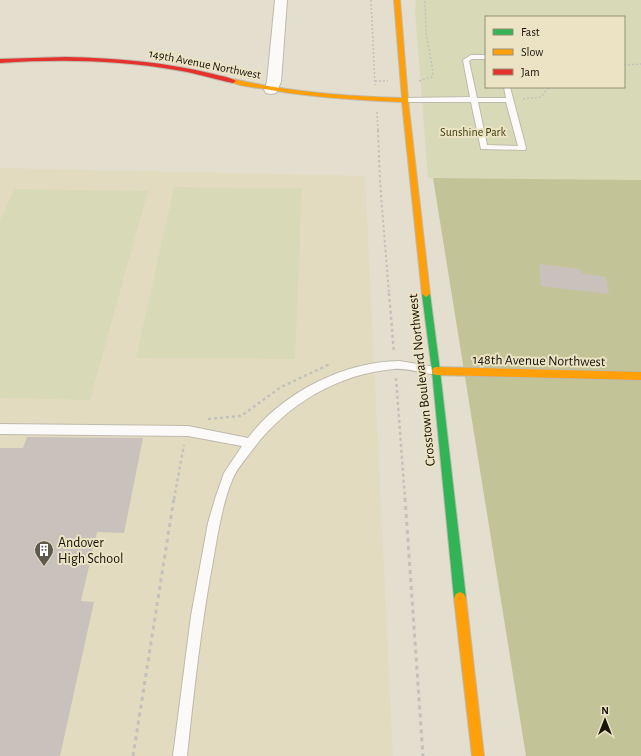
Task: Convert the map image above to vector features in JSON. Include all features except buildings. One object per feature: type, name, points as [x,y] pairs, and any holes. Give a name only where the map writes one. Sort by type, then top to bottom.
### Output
[{"type":"street","points":[[271,90],[274,82],[280,0]]},
{"type":"street","name":"Crosstown Boulevard Northwest","points":[[397,0],[425,289],[436,371],[478,756]]},
{"type":"street","name":"149th Avenue Northwest","points":[[0,61],[45,58],[109,61],[164,66],[271,90],[338,98],[406,100]]},
{"type":"street","name":"148th Avenue Northwest","points":[[436,371],[641,376]]},
{"type":"lane","points":[[485,57],[471,57],[466,60],[484,147],[522,148],[509,100],[510,95],[507,88]]},
{"type":"lane","points":[[406,100],[509,100]]},
{"type":"lane","points":[[180,756],[196,625],[214,522],[229,476],[250,443],[281,410],[332,380],[366,370],[395,365],[436,371]]},
{"type":"lane","points":[[0,428],[188,431],[250,443]]},
{"type":"path","points":[[371,0],[375,86]]},
{"type":"path","points":[[413,81],[432,77],[433,72],[426,32],[425,0]]},
{"type":"path","points":[[625,65],[641,64]]},
{"type":"path","points":[[509,100],[537,99],[544,95],[548,88]]},
{"type":"path","points":[[377,106],[381,190],[394,351]]},
{"type":"path","points":[[396,380],[423,756]]},
{"type":"shaded area","points":[[0,168],[365,176],[393,756],[0,756]]},
{"type":"green space","name":"Sunshine Park","points":[[416,0],[641,0],[641,180],[428,178],[415,11]]},
{"type":"green space","points":[[433,178],[641,180],[641,756],[526,756]]},
{"type":"green space","points":[[174,187],[302,188],[295,359],[136,358]]},
{"type":"green space","points":[[14,189],[148,191],[90,400],[0,398],[0,220]]},
{"type":"traffic: fast","points":[[426,294],[436,371],[460,598]]},
{"type":"traffic: slow","points":[[397,0],[405,100],[426,294]]},
{"type":"traffic: slow","points":[[233,81],[297,93],[340,97],[405,100]]},
{"type":"traffic: slow","points":[[436,371],[641,376]]},
{"type":"traffic: slow","points":[[460,598],[478,756]]},
{"type":"traffic: jam","points":[[0,61],[44,59],[110,60],[183,69],[233,81]]},
{"type":"place","name":"Andover High School","points":[[44,567]]}]
